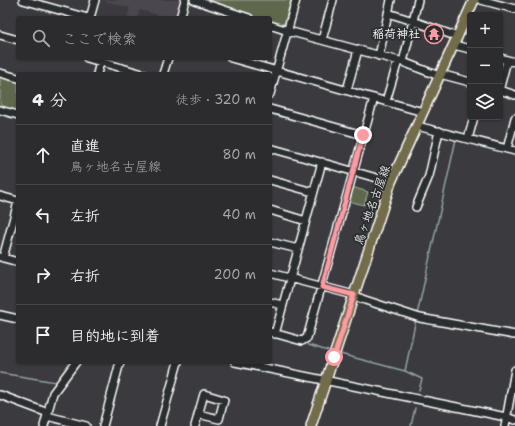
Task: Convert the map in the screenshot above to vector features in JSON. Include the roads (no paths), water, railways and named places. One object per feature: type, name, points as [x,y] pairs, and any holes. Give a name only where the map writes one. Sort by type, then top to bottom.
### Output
[{"type":"main road","name":"鳥ヶ地名古屋線","points":[[311,426],[391,182],[474,0]]},
{"type":"street","points":[[23,0],[82,16]]},
{"type":"street","points":[[90,16],[95,0]]},
{"type":"street","points":[[181,16],[185,0]]},
{"type":"street","points":[[194,0],[243,16]]},
{"type":"street","points":[[272,86],[296,0]]},
{"type":"street","points":[[322,40],[333,0]]},
{"type":"street","points":[[379,56],[391,0]]},
{"type":"street","points":[[386,102],[413,21],[418,0]]},
{"type":"street","points":[[481,0],[515,10]]},
{"type":"street","points":[[388,13],[413,21],[456,41],[467,48]]},
{"type":"street","points":[[272,26],[400,61],[439,75],[467,81]]},
{"type":"street","points":[[0,35],[16,39]]},
{"type":"street","points":[[347,90],[358,50]]},
{"type":"street","points":[[500,84],[504,59],[515,62]]},
{"type":"street","points":[[98,72],[101,60],[137,72]]},
{"type":"street","points":[[164,72],[167,60]]},
{"type":"street","points":[[239,60],[423,112]]},
{"type":"street","points":[[0,73],[16,77]]},
{"type":"street","points":[[503,91],[515,95]]},
{"type":"street","points":[[322,162],[290,278],[272,333],[302,341],[307,338],[374,98]]},
{"type":"street","points":[[0,110],[16,114]]},
{"type":"street","points":[[272,110],[363,135]]},
{"type":"street","points":[[507,149],[515,118]]},
{"type":"street","points":[[468,139],[473,120]]},
{"type":"street","points":[[417,126],[515,151]]},
{"type":"street","points":[[416,207],[429,176],[439,131]]},
{"type":"street","points":[[272,149],[391,182]]},
{"type":"street","points":[[272,181],[314,192]]},
{"type":"street","points":[[0,196],[16,201]]},
{"type":"street","points":[[16,209],[2,258],[16,262]]},
{"type":"street","points":[[272,211],[306,221]]},
{"type":"street","points":[[272,243],[298,250]]},
{"type":"street","points":[[272,274],[354,295],[420,318],[515,335]]},
{"type":"street","points":[[272,302],[282,305]]},
{"type":"street","points":[[0,315],[16,319]]},
{"type":"street","points":[[44,426],[53,393],[75,364]]},
{"type":"street","points":[[102,426],[119,364]]},
{"type":"street","points":[[160,426],[177,364]]},
{"type":"street","points":[[245,364],[515,420]]},
{"type":"street","points":[[505,426],[515,370]]},
{"type":"street","points":[[0,395],[47,415],[86,426]]},
{"type":"street","points":[[195,426],[198,414]]},
{"type":"waterway","points":[[417,315],[456,139]]},
{"type":"waterway","points":[[505,152],[515,155]]},
{"type":"waterway","points":[[405,371],[416,319]]},
{"type":"waterway","points":[[308,345],[328,351]]},
{"type":"waterway","points":[[340,354],[405,371],[422,379],[419,390]]},
{"type":"waterway","points":[[0,373],[56,382]]},
{"type":"waterway","points":[[411,426],[415,408]]},
{"type":"place","name":"稲荷神社","points":[[434,34]]}]
